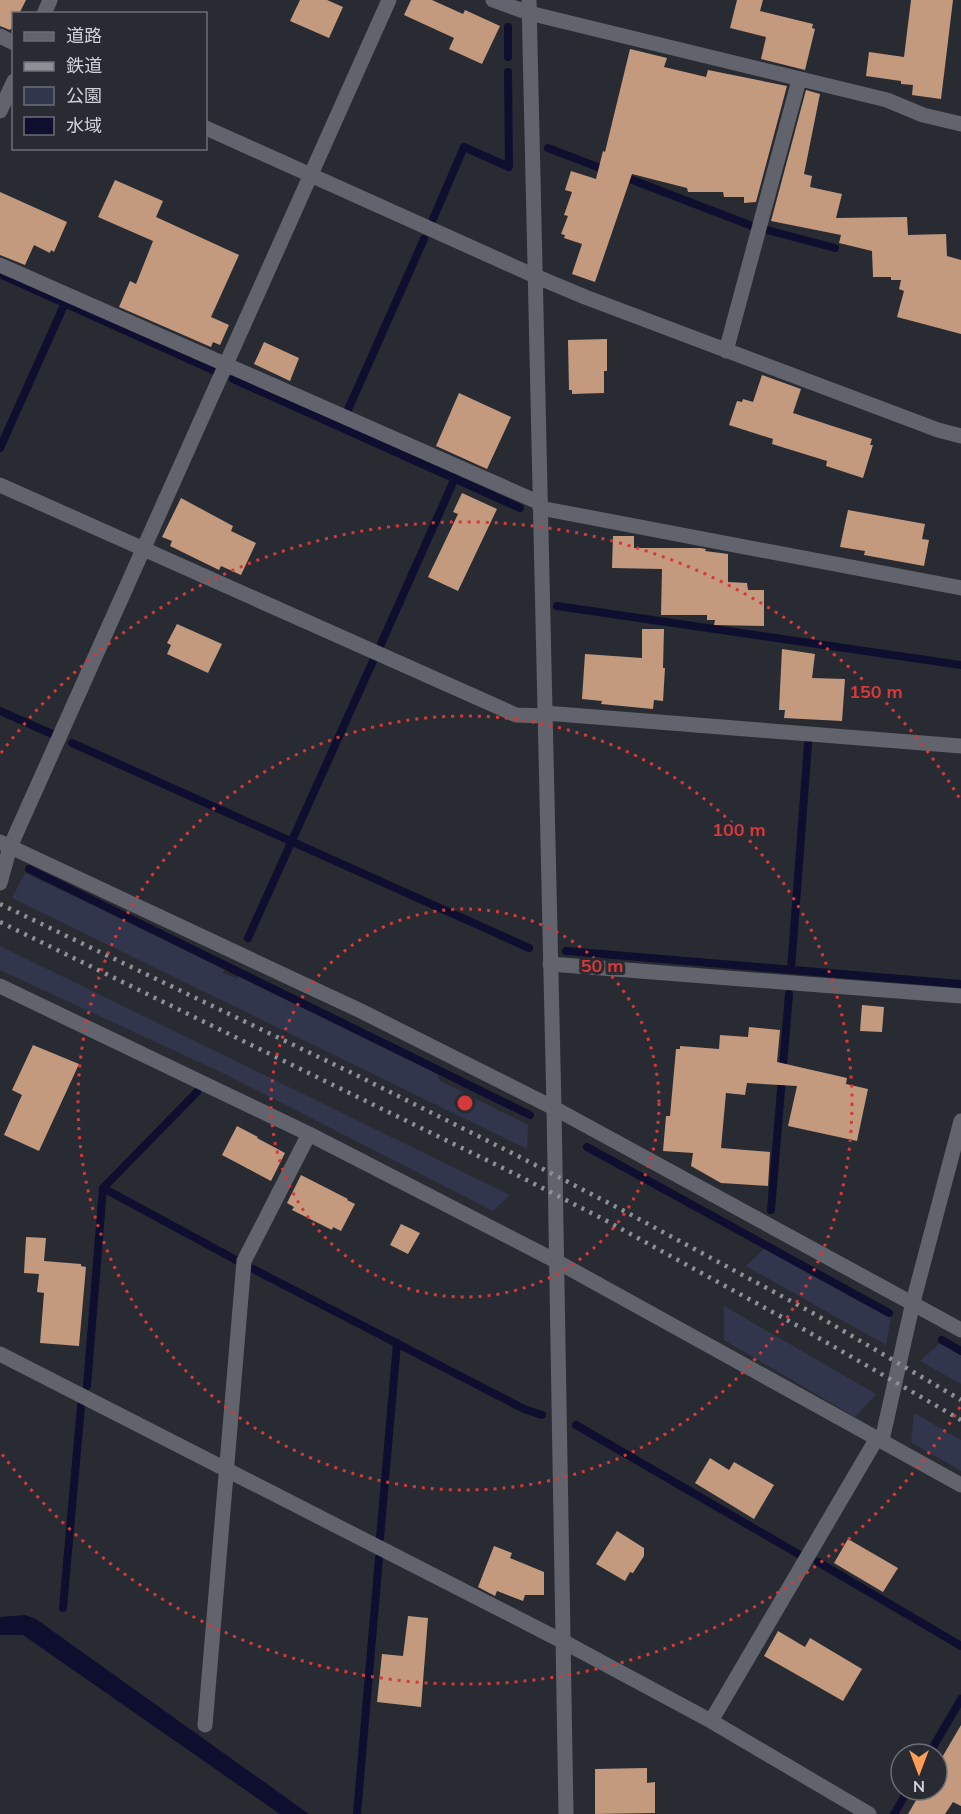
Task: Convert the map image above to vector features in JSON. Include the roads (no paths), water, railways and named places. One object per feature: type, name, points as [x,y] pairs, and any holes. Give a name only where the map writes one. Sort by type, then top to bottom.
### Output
[{"type":"street","points":[[0,883],[5,845],[143,549],[389,0]]},
{"type":"street","points":[[493,0],[529,7],[799,80],[887,100],[923,115],[961,124]]},
{"type":"street","points":[[529,7],[554,1108],[566,1814]]},
{"type":"street","points":[[726,351],[799,80]]},
{"type":"street","points":[[0,111],[12,85]]},
{"type":"street","points":[[207,128],[535,276],[726,351],[938,430],[961,436]]},
{"type":"street","points":[[0,264],[540,505],[961,588]]},
{"type":"street","points":[[0,485],[516,715],[544,714],[961,746]]},
{"type":"street","points":[[5,845],[361,1011],[554,1108],[961,1330]]},
{"type":"street","points":[[550,964],[961,996]]},
{"type":"street","points":[[0,986],[309,1134],[556,1261],[961,1485]]},
{"type":"street","points":[[711,1721],[880,1439],[913,1302],[961,1121]]},
{"type":"street","points":[[205,1725],[244,1261],[309,1134]]},
{"type":"street","points":[[0,1354],[564,1642],[711,1721],[869,1814]]},
{"type":"water","points":[[25,1615],[36,1619],[309,1814],[280,1814],[23,1635],[0,1635],[0,1617]]},
{"type":"waterway","points":[[508,27],[508,57]]},
{"type":"waterway","points":[[433,219],[464,147],[509,167],[508,72]]},
{"type":"waterway","points":[[548,148],[608,171]]},
{"type":"waterway","points":[[622,176],[752,226]]},
{"type":"waterway","points":[[767,230],[835,248]]},
{"type":"waterway","points":[[347,412],[424,239]]},
{"type":"waterway","points":[[0,274],[215,371]]},
{"type":"waterway","points":[[0,448],[65,303]]},
{"type":"waterway","points":[[233,379],[520,508]]},
{"type":"waterway","points":[[381,644],[455,478]]},
{"type":"waterway","points":[[557,606],[961,665]]},
{"type":"waterway","points":[[248,938],[373,661]]},
{"type":"waterway","points":[[0,711],[52,734]]},
{"type":"waterway","points":[[72,743],[529,948]]},
{"type":"waterway","points":[[791,970],[808,744]]},
{"type":"waterway","points":[[29,869],[530,1115]]},
{"type":"waterway","points":[[566,951],[961,984]]},
{"type":"waterway","points":[[771,1210],[789,994]]},
{"type":"waterway","points":[[87,1386],[103,1188],[197,1092]]},
{"type":"waterway","points":[[587,1147],[889,1313]]},
{"type":"waterway","points":[[103,1188],[236,1260]]},
{"type":"waterway","points":[[253,1269],[524,1409],[542,1415]]},
{"type":"waterway","points":[[942,1340],[961,1351]]},
{"type":"waterway","points":[[380,1538],[397,1343]]},
{"type":"waterway","points":[[63,1608],[81,1406]]},
{"type":"waterway","points":[[576,1425],[800,1555]]},
{"type":"waterway","points":[[357,1814],[379,1558]]},
{"type":"waterway","points":[[818,1562],[961,1646]]},
{"type":"waterway","points":[[936,1742],[961,1699]]},
{"type":"waterway","points":[[894,1814],[901,1802]]},
{"type":"railway","points":[[0,904],[354,1074],[516,1155],[811,1312],[961,1400]]},
{"type":"railway","points":[[0,922],[605,1220],[798,1326],[961,1420]]}]
